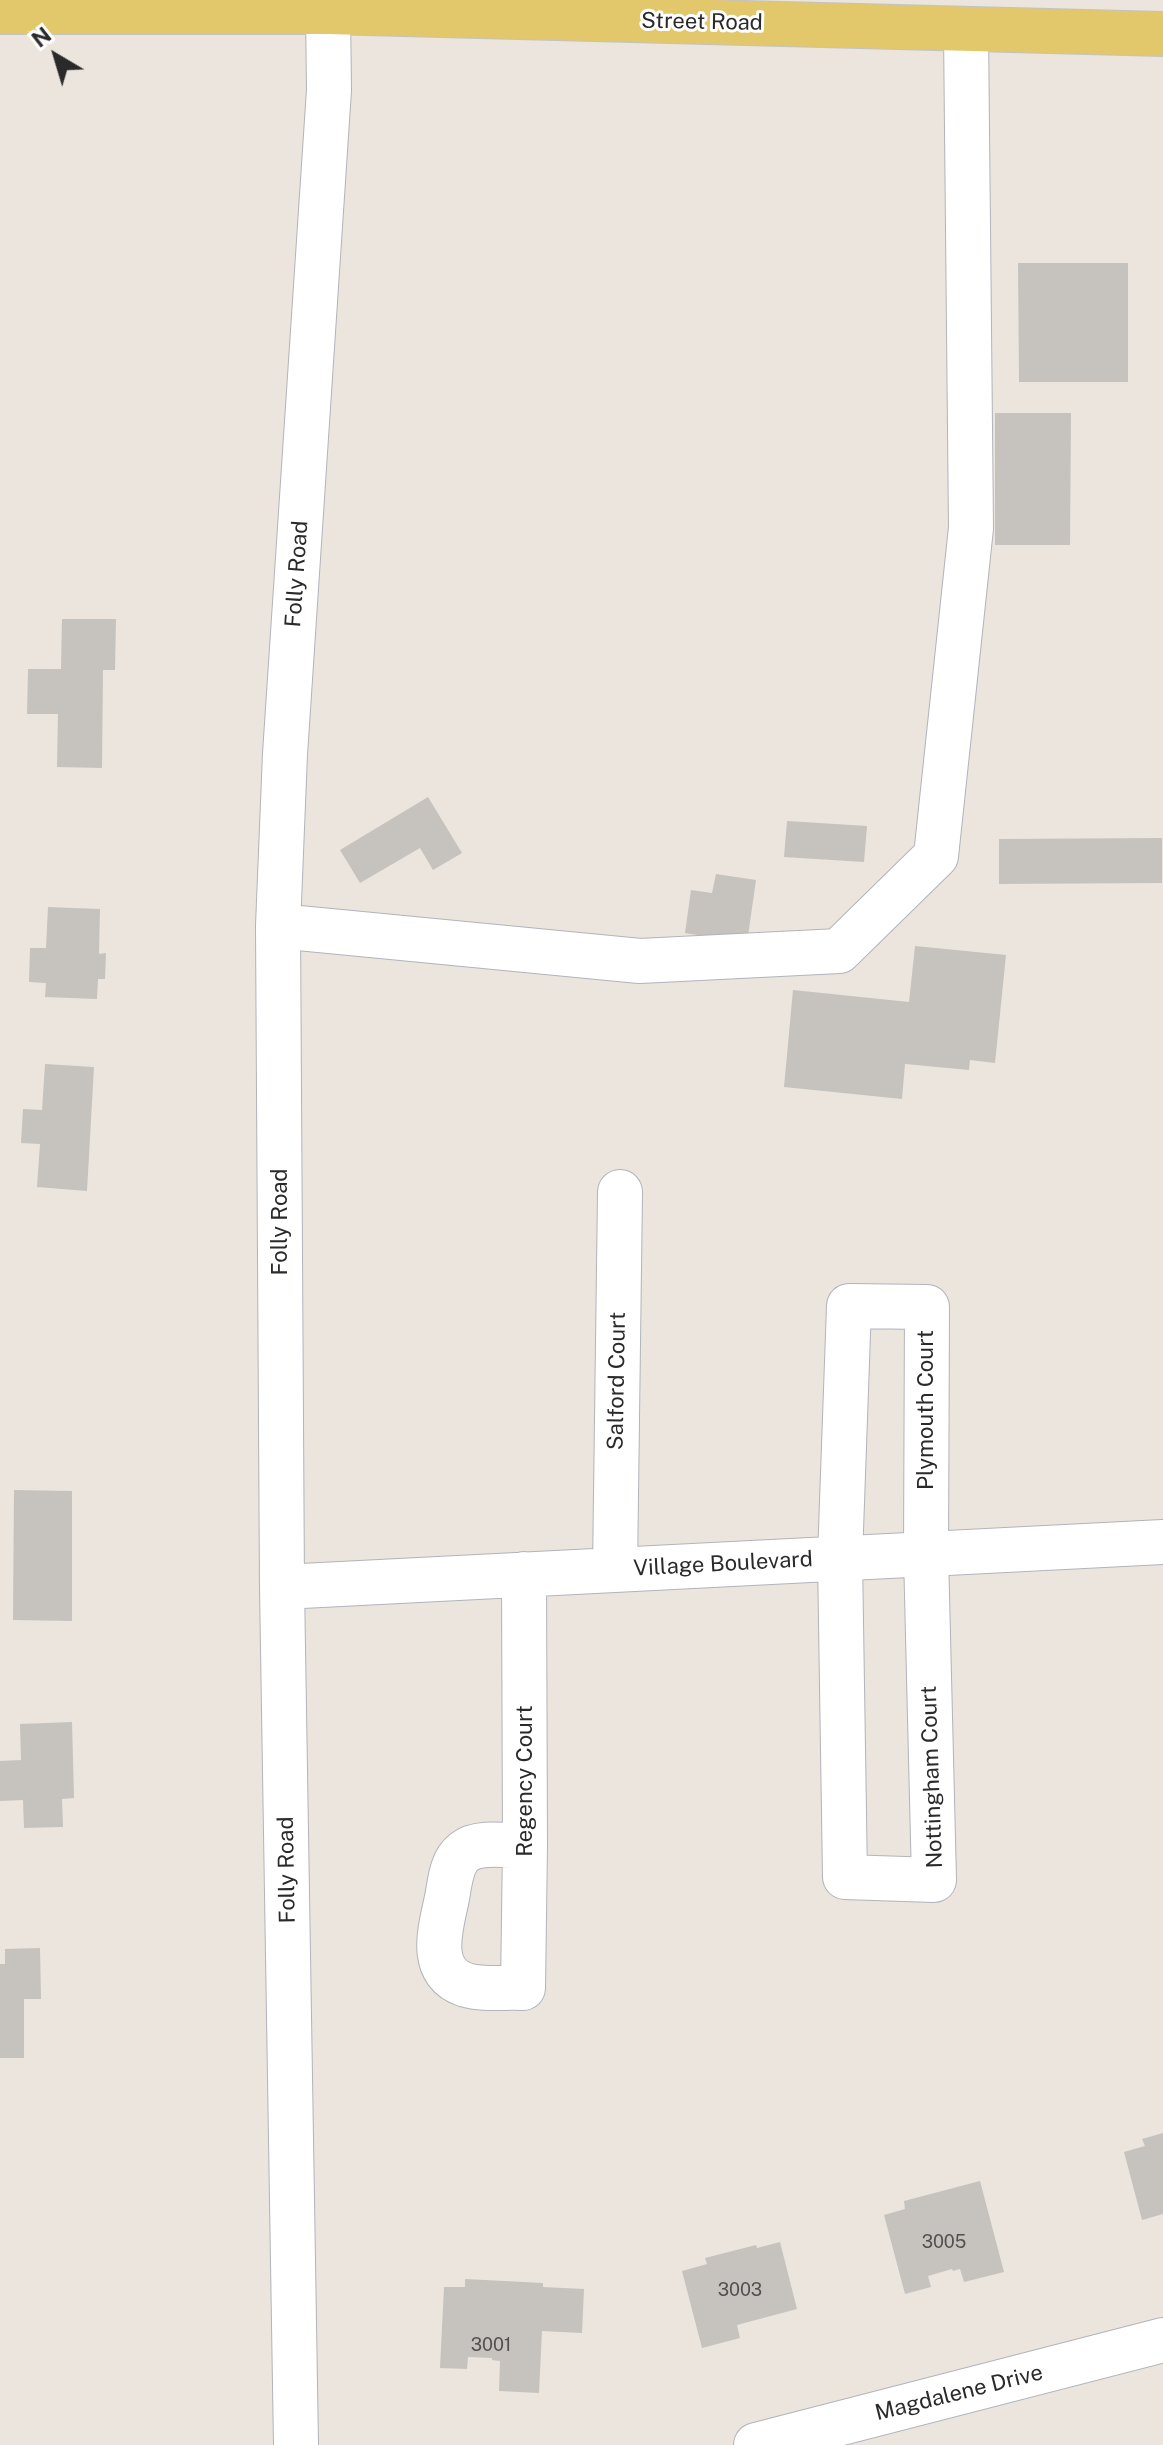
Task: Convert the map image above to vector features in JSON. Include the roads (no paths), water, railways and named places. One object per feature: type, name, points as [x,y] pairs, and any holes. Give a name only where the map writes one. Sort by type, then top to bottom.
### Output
[{"type":"main road","name":"Street Road","points":[[0,12],[326,6],[1163,34]]},
{"type":"street","name":"Folly Road","points":[[296,2445],[282,1587],[278,926],[285,754],[329,90],[326,6]]},
{"type":"street","points":[[278,926],[640,961],[839,951],[936,856],[971,528],[966,29]]},
{"type":"street","name":"Salford Court","points":[[615,1570],[620,1192]]},
{"type":"street","name":"Plymouth Court","points":[[840,1558],[849,1306],[927,1307],[926,1554]]},
{"type":"street","name":"Village Boulevard","points":[[282,1587],[1163,1542]]},
{"type":"street","name":"Nottingham Court","points":[[840,1558],[845,1877],[934,1880],[926,1554]]},
{"type":"street","name":"Regency Court","points":[[524,1574],[525,1846],[523,1988],[467,1985],[453,1977],[441,1963],[438,1942],[455,1862],[465,1850],[481,1845],[525,1846]]},
{"type":"street","name":"Magdalene Drive","points":[[756,2445],[1163,2340]]}]
